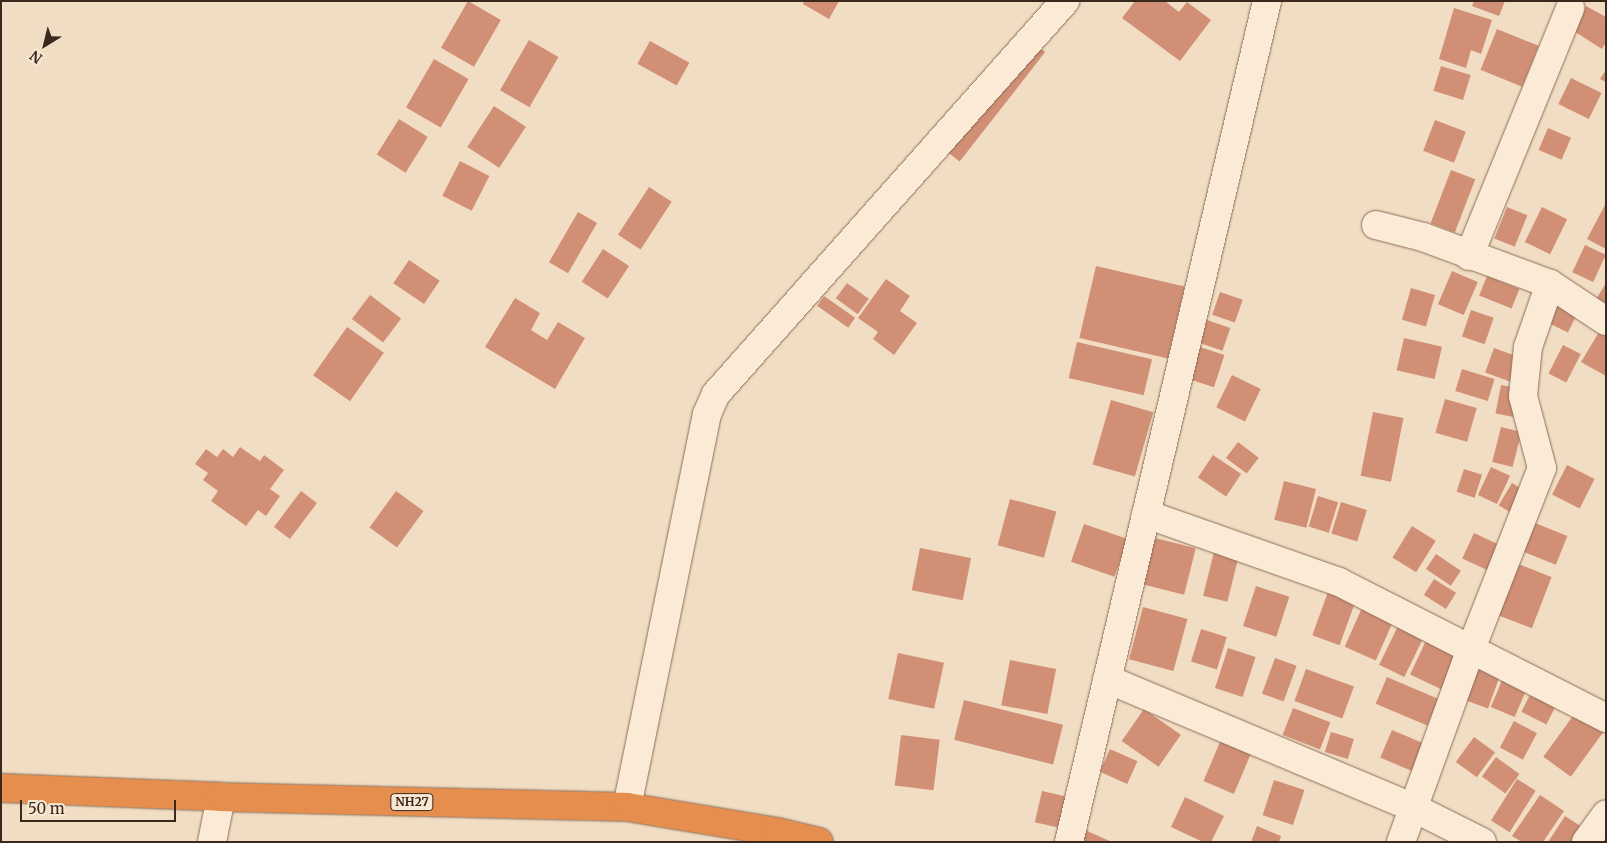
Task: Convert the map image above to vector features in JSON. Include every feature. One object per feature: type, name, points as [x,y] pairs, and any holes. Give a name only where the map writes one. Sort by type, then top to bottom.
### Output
[{"type":"highway","name":"NH27","points":[[1,788],[220,797],[627,808],[819,842]]},
{"type":"street","points":[[627,808],[707,414],[716,394],[1065,1]]},
{"type":"street","points":[[1069,842],[1267,1]]},
{"type":"street","points":[[1470,256],[1570,8]]},
{"type":"street","points":[[1376,225],[1424,237],[1470,256],[1550,284],[1606,321]]},
{"type":"street","points":[[1401,842],[1471,649],[1542,468],[1523,396],[1528,348],[1550,284]]},
{"type":"street","points":[[1146,514],[1339,582],[1606,718]]},
{"type":"street","points":[[1107,679],[1414,808],[1482,842]]},
{"type":"street","points":[[212,842],[220,797]]},
{"type":"street","points":[[1586,842],[1606,814]]},
{"type":"building","points":[[468,1],[501,20],[474,67],[441,48]]},
{"type":"building","points":[[804,1],[839,1],[829,19],[803,4]]},
{"type":"building","points":[[1135,1],[1165,1],[1179,12],[1187,2],[1211,20],[1180,61],[1122,18]]},
{"type":"building","points":[[1474,1],[1505,1],[1499,16],[1472,6]]},
{"type":"building","points":[[1586,6],[1606,17],[1606,42],[1602,49],[1572,30]]},
{"type":"building","points":[[1454,8],[1492,20],[1481,54],[1471,50],[1466,68],[1439,59]]},
{"type":"building","points":[[1497,29],[1539,46],[1522,87],[1481,70]]},
{"type":"building","points":[[529,40],[558,57],[529,107],[500,90]]},
{"type":"building","points":[[650,41],[689,63],[677,86],[637,64]]},
{"type":"building","points":[[1031,41],[1045,52],[960,162],[945,151]]},
{"type":"building","points":[[434,59],[469,79],[441,127],[406,107]]},
{"type":"building","points":[[1441,66],[1471,75],[1463,100],[1433,91]]},
{"type":"building","points":[[1606,70],[1606,82],[1600,79]]},
{"type":"building","points":[[1571,78],[1602,93],[1589,119],[1558,104]]},
{"type":"building","points":[[494,106],[526,127],[499,168],[467,147]]},
{"type":"building","points":[[399,119],[428,137],[406,173],[377,155]]},
{"type":"building","points":[[1435,120],[1466,132],[1454,163],[1423,151]]},
{"type":"building","points":[[1548,128],[1571,138],[1562,160],[1539,150]]},
{"type":"building","points":[[460,161],[489,176],[472,211],[442,196]]},
{"type":"building","points":[[1451,170],[1475,179],[1455,233],[1431,223]]},
{"type":"building","points":[[649,187],[672,202],[641,250],[618,235]]},
{"type":"building","points":[[1606,203],[1606,249],[1587,239]]},
{"type":"building","points":[[1507,207],[1527,215],[1515,247],[1494,239]]},
{"type":"building","points":[[1542,207],[1567,219],[1550,254],[1525,242]]},
{"type":"building","points":[[578,212],[597,223],[568,273],[549,262]]},
{"type":"building","points":[[1585,245],[1606,255],[1593,282],[1572,272]]},
{"type":"building","points":[[603,249],[629,266],[608,299],[582,282]]},
{"type":"building","points":[[409,260],[440,281],[424,304],[393,283]]},
{"type":"building","points":[[1096,266],[1185,286],[1168,359],[1079,338]]},
{"type":"building","points":[[1452,271],[1478,282],[1464,315],[1438,304]]},
{"type":"building","points":[[1487,276],[1519,289],[1512,309],[1479,295]]},
{"type":"building","points":[[886,279],[910,296],[900,311],[917,323],[894,355],[873,339],[878,332],[858,318]]},
{"type":"building","points":[[847,283],[869,299],[858,314],[836,298]]},
{"type":"building","points":[[1606,283],[1606,308],[1595,301]]},
{"type":"building","points":[[1411,288],[1435,295],[1426,327],[1402,320]]},
{"type":"building","points":[[1220,292],[1243,300],[1235,323],[1212,315]]},
{"type":"building","points":[[370,295],[401,318],[383,342],[352,319]]},
{"type":"building","points":[[824,296],[855,318],[848,328],[817,306]]},
{"type":"building","points":[[515,298],[540,313],[531,330],[547,340],[558,322],[585,338],[555,389],[485,347]]},
{"type":"building","points":[[1556,300],[1578,311],[1568,333],[1545,322]]},
{"type":"building","points":[[1471,310],[1494,318],[1485,344],[1462,336]]},
{"type":"building","points":[[1201,318],[1230,328],[1222,351],[1193,341]]},
{"type":"building","points":[[347,327],[384,353],[350,401],[313,375]]},
{"type":"building","points":[[1599,332],[1606,336],[1606,376],[1581,362]]},
{"type":"building","points":[[1404,338],[1442,347],[1435,379],[1397,370]]},
{"type":"building","points":[[1077,342],[1152,359],[1144,395],[1069,378]]},
{"type":"building","points":[[1194,345],[1224,355],[1214,387],[1183,377]]},
{"type":"building","points":[[1563,345],[1581,354],[1566,383],[1548,374]]},
{"type":"building","points":[[1494,348],[1522,358],[1513,383],[1485,372]]},
{"type":"building","points":[[1462,369],[1495,379],[1488,401],[1455,391]]},
{"type":"building","points":[[1232,375],[1261,389],[1245,421],[1216,407]]},
{"type":"building","points":[[1501,385],[1521,389],[1515,417],[1495,413]]},
{"type":"building","points":[[1445,399],[1477,408],[1467,442],[1435,433]]},
{"type":"building","points":[[1111,400],[1153,412],[1135,477],[1093,464]]},
{"type":"building","points":[[1373,412],[1403,418],[1391,482],[1361,476]]},
{"type":"building","points":[[1501,427],[1521,432],[1513,467],[1492,462]]},
{"type":"building","points":[[1238,442],[1259,458],[1247,474],[1226,458]]},
{"type":"building","points":[[240,447],[260,461],[264,455],[284,470],[270,489],[280,496],[266,516],[258,510],[246,526],[211,501],[218,491],[203,480],[208,473],[195,464],[206,449],[217,457],[223,449],[233,457]]},
{"type":"building","points":[[1213,455],[1241,474],[1226,496],[1198,477]]},
{"type":"building","points":[[1567,465],[1595,479],[1580,508],[1552,494]]},
{"type":"building","points":[[1491,467],[1510,476],[1497,504],[1478,495]]},
{"type":"building","points":[[1464,469],[1482,475],[1475,498],[1457,492]]},
{"type":"building","points":[[1284,481],[1316,489],[1306,528],[1274,520]]},
{"type":"building","points":[[1512,483],[1527,492],[1513,514],[1499,505]]},
{"type":"building","points":[[301,491],[317,503],[290,539],[274,527]]},
{"type":"building","points":[[396,491],[424,511],[397,547],[370,527]]},
{"type":"building","points":[[1318,496],[1338,502],[1329,533],[1309,527]]},
{"type":"building","points":[[1010,499],[1056,511],[1044,558],[998,545]]},
{"type":"building","points":[[1341,502],[1367,510],[1357,541],[1331,534]]},
{"type":"building","points":[[1535,523],[1567,536],[1556,565],[1523,552]]},
{"type":"building","points":[[1084,524],[1127,539],[1114,577],[1071,562]]},
{"type":"building","points":[[1412,526],[1436,541],[1416,572],[1392,557]]},
{"type":"building","points":[[1474,533],[1504,547],[1492,572],[1462,558]]},
{"type":"building","points":[[1155,538],[1196,548],[1184,595],[1143,585]]},
{"type":"building","points":[[920,548],[971,558],[963,600],[912,590]]},
{"type":"building","points":[[1214,552],[1238,558],[1227,602],[1203,596]]},
{"type":"building","points":[[1436,554],[1461,571],[1451,586],[1426,569]]},
{"type":"building","points":[[1518,564],[1552,577],[1532,628],[1498,615]]},
{"type":"building","points":[[1434,579],[1456,593],[1446,609],[1424,595]]},
{"type":"building","points":[[1256,586],[1289,597],[1276,637],[1243,626]]},
{"type":"building","points":[[1328,592],[1355,602],[1340,645],[1312,635]]},
{"type":"building","points":[[1365,601],[1396,615],[1376,661],[1345,647]]},
{"type":"building","points":[[1143,607],[1187,619],[1173,671],[1129,659]]},
{"type":"building","points":[[1398,626],[1423,638],[1404,677],[1379,665]]},
{"type":"building","points":[[1201,629],[1227,637],[1217,669],[1191,662]]},
{"type":"building","points":[[1430,632],[1464,648],[1445,691],[1410,675]]},
{"type":"building","points":[[1228,648],[1256,657],[1243,697],[1215,688]]},
{"type":"building","points":[[898,653],[944,663],[934,709],[888,699]]},
{"type":"building","points":[[1478,657],[1503,666],[1488,709],[1463,699]]},
{"type":"building","points":[[1275,658],[1297,666],[1284,702],[1262,694]]},
{"type":"building","points":[[1010,660],[1056,669],[1047,714],[1001,705]]},
{"type":"building","points":[[1306,669],[1354,686],[1342,718],[1294,701]]},
{"type":"building","points":[[1506,671],[1530,681],[1515,717],[1491,707]]},
{"type":"building","points":[[1387,677],[1439,699],[1427,726],[1376,704]]},
{"type":"building","points":[[1535,685],[1560,698],[1546,724],[1521,712]]},
{"type":"building","points":[[964,700],[1063,725],[1053,764],[954,740]]},
{"type":"building","points":[[1293,708],[1330,722],[1320,749],[1283,735]]},
{"type":"building","points":[[1144,709],[1181,735],[1158,767],[1122,741]]},
{"type":"building","points":[[1578,709],[1606,729],[1571,777],[1543,757]]},
{"type":"building","points":[[1514,721],[1537,733],[1523,760],[1500,747]]},
{"type":"building","points":[[1392,730],[1427,745],[1415,772],[1380,758]]},
{"type":"building","points":[[1331,732],[1354,739],[1348,759],[1325,752]]},
{"type":"building","points":[[901,735],[940,740],[933,790],[895,786]]},
{"type":"building","points":[[1223,735],[1253,748],[1234,794],[1203,781]]},
{"type":"building","points":[[1474,737],[1495,752],[1477,777],[1456,762]]},
{"type":"building","points":[[1110,749],[1137,761],[1127,784],[1100,772]]},
{"type":"building","points":[[1496,757],[1519,774],[1505,793],[1482,776]]},
{"type":"building","points":[[1517,779],[1536,791],[1510,832],[1491,821]]},
{"type":"building","points":[[1274,780],[1304,790],[1293,825],[1263,815]]},
{"type":"building","points":[[1042,791],[1067,797],[1060,828],[1035,822]]},
{"type":"building","points":[[1540,795],[1564,811],[1543,842],[1522,842],[1512,836]]},
{"type":"building","points":[[1185,797],[1224,816],[1211,842],[1203,842],[1171,827]]},
{"type":"building","points":[[1565,816],[1588,831],[1581,842],[1548,842]]},
{"type":"building","points":[[1257,826],[1281,836],[1279,842],[1251,842]]},
{"type":"building","points":[[1085,830],[1112,842],[1080,842]]}]
